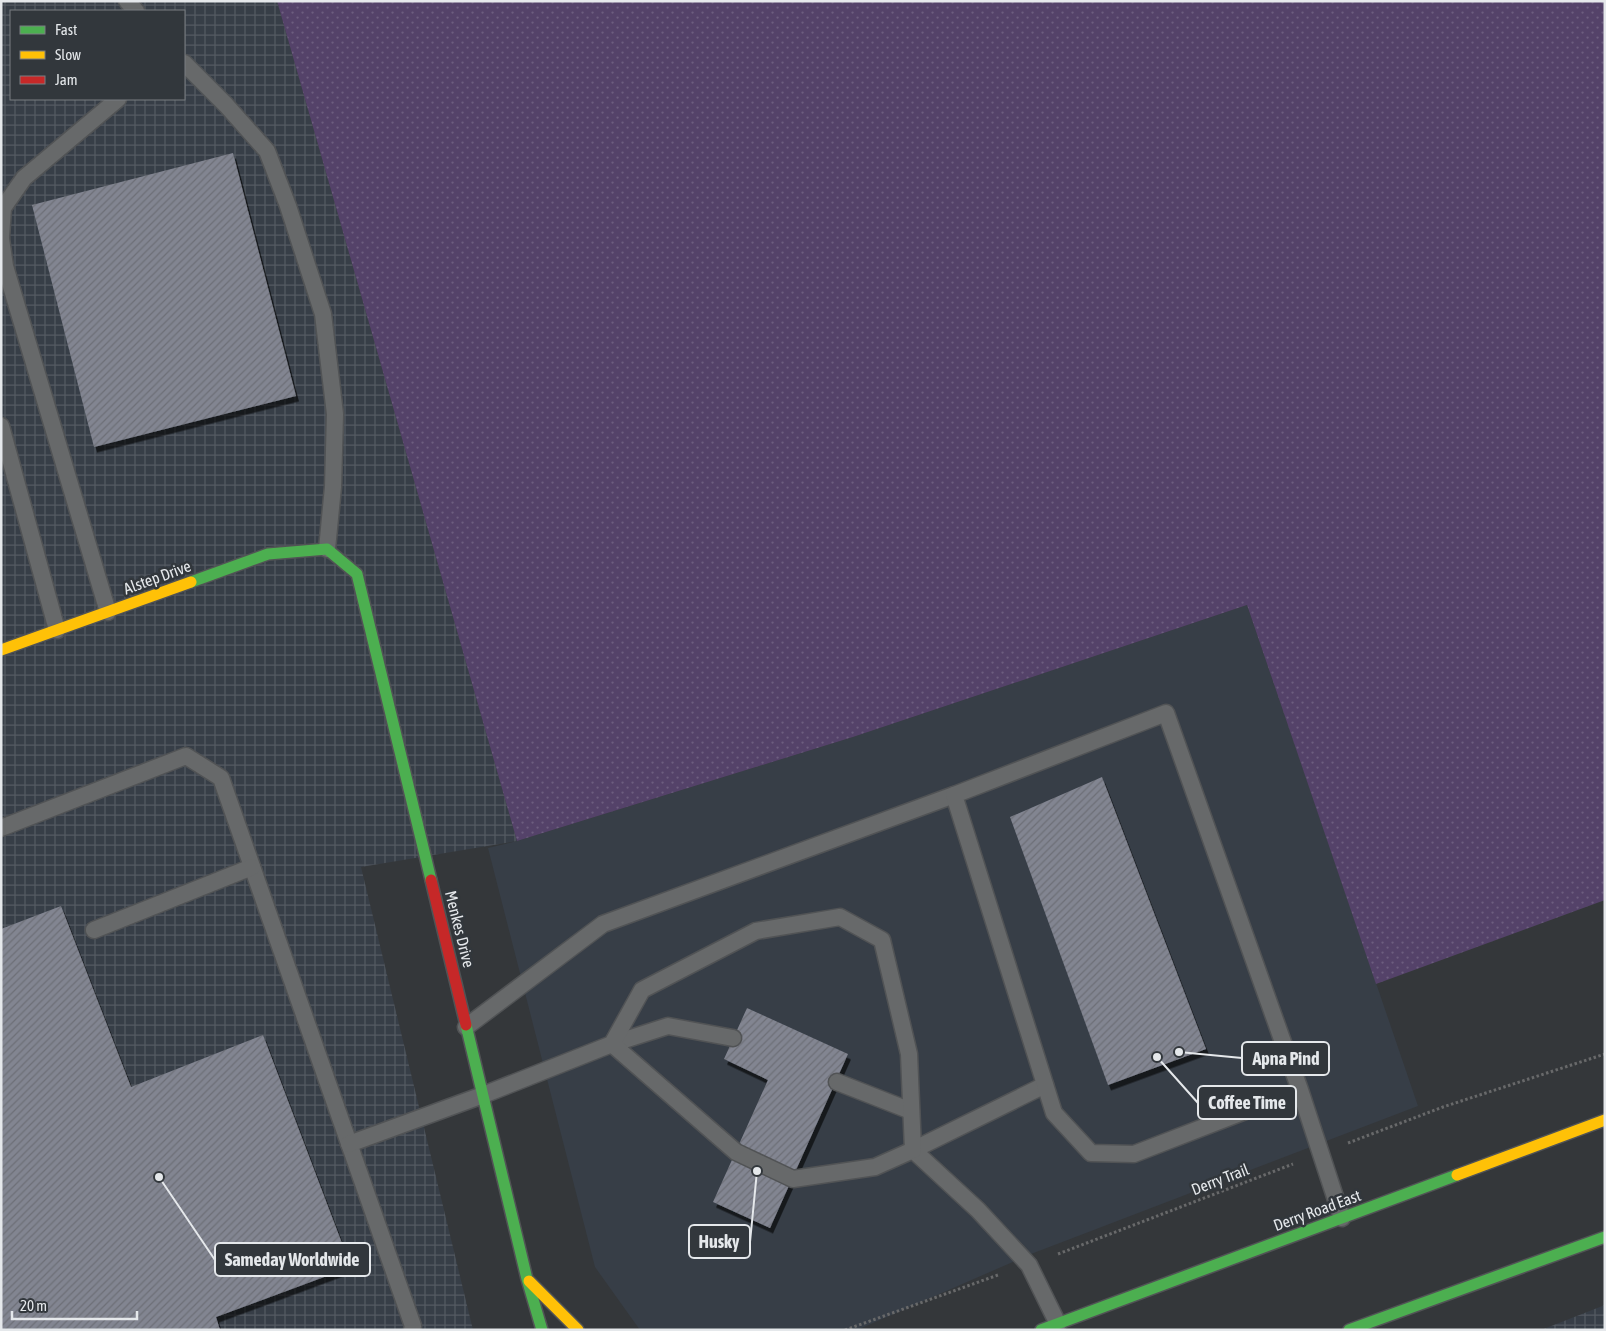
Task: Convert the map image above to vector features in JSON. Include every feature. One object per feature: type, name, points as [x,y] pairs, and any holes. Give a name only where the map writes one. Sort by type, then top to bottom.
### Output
[{"type":"street","name":"Alstep Drive","points":[[1,650],[268,554],[327,549]]},
{"type":"street","name":"Menkes Drive","points":[[327,549],[357,574],[527,1279],[542,1330]]},
{"type":"street","name":"Derry Road East","points":[[1041,1330],[1605,1120]]},
{"type":"street","points":[[1349,1330],[1605,1237]]},
{"type":"street","points":[[527,1279],[578,1330]]},
{"type":"lane","points":[[185,64],[226,105],[267,151],[288,206],[323,314],[335,414],[333,487],[327,549]]},
{"type":"lane","points":[[108,612],[5,266],[1,238],[3,208],[24,178],[117,100]]},
{"type":"lane","points":[[1,426],[57,630]]},
{"type":"lane","points":[[466,1027],[603,924],[954,795],[1166,713],[1322,1153],[1342,1218]]},
{"type":"lane","points":[[1,828],[186,756],[221,778],[413,1326],[412,1330]]},
{"type":"lane","points":[[954,795],[1054,1113],[1091,1153],[1134,1154],[1300,1090]]},
{"type":"lane","points":[[94,930],[252,867]]},
{"type":"lane","points":[[612,1044],[642,990],[756,931],[840,917],[882,940],[909,1054],[913,1150],[978,1210],[1029,1265],[1058,1324]]},
{"type":"lane","points":[[349,1144],[483,1095],[612,1044],[668,1026],[733,1038]]},
{"type":"lane","points":[[612,1044],[736,1152],[793,1179],[875,1167],[1045,1085]]},
{"type":"lane","points":[[837,1082],[912,1111]]},
{"type":"path","name":"Derry Trail","points":[[845,1330],[1029,1265],[1443,1107],[1605,1054]]},
{"type":"shaded area","points":[[1,1],[277,1],[517,841],[361,867],[473,1330],[1,1330]]},
{"type":"shaded area","points":[[277,1],[1605,1],[1605,900],[1376,984],[1247,605],[853,737],[517,841]]},
{"type":"shaded area","points":[[1247,605],[1418,1106],[1031,1254],[857,1330],[640,1330],[595,1267],[488,848],[517,841],[853,737]]},
{"type":"shaded area","points":[[1605,1305],[1605,1330],[1541,1330]]},
{"type":"building","points":[[233,153],[296,396],[94,447],[32,205]]},
{"type":"building","points":[[1102,777],[1206,1049],[1108,1085],[1010,817]]},
{"type":"building","points":[[61,906],[131,1087],[263,1035],[351,1267],[216,1317],[220,1330],[1,1330],[1,929]]},
{"type":"building","points":[[747,1008],[848,1054],[770,1228],[713,1202],[768,1080],[724,1059]]},
{"type":"traffic: fast","points":[[191,582],[268,554],[327,549],[357,574],[431,880]]},
{"type":"traffic: fast","points":[[466,1025],[527,1279],[542,1330]]},
{"type":"traffic: fast","points":[[1041,1330],[1457,1175]]},
{"type":"traffic: fast","points":[[1349,1330],[1605,1237]]},
{"type":"traffic: slow","points":[[1,650],[191,582]]},
{"type":"traffic: slow","points":[[1457,1175],[1605,1120]]},
{"type":"traffic: slow","points":[[529,1281],[578,1330]]},
{"type":"traffic: jam","points":[[431,880],[466,1025]]},
{"type":"place","name":"Apna Pind","points":[[1179,1052]]},
{"type":"place","name":"Coffee Time","points":[[1157,1057]]},
{"type":"place","name":"Husky","points":[[757,1171]]},
{"type":"place","name":"Sameday Worldwide","points":[[159,1177]]}]
